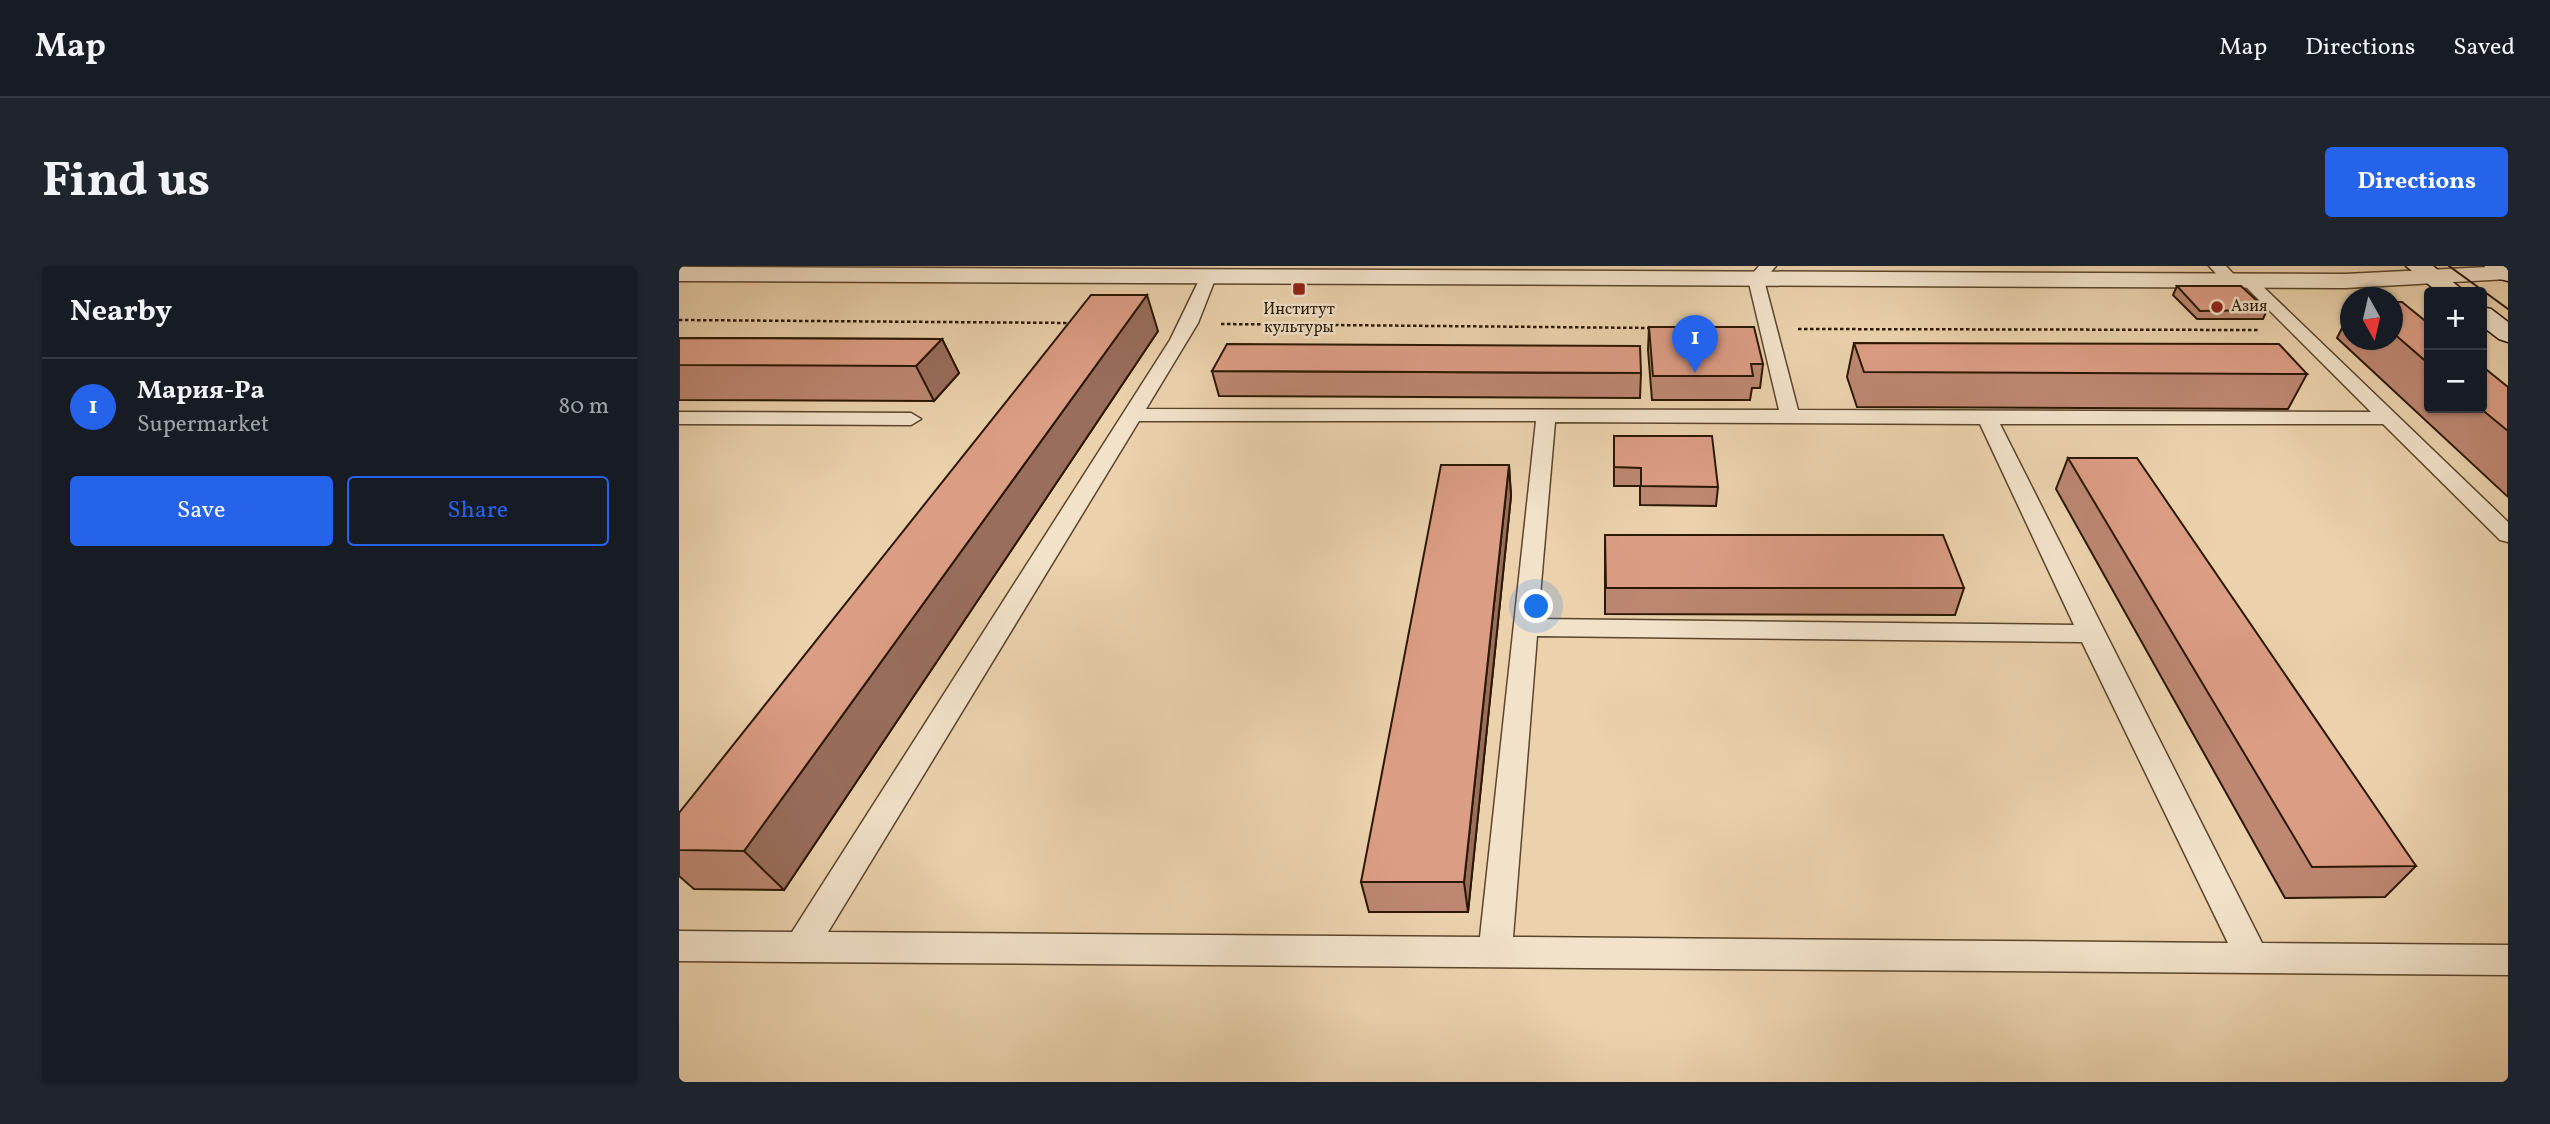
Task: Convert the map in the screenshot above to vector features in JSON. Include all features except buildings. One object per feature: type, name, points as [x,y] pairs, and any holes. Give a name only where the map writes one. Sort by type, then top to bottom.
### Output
[{"type":"street","points":[[679,274],[1208,277],[1762,272],[2435,279],[2504,271]]},
{"type":"street","points":[[2487,318],[2508,334]]},
{"type":"lane","points":[[1762,272],[1769,329],[1790,416]]},
{"type":"lane","points":[[2232,276],[2298,330],[2508,535]]},
{"type":"lane","points":[[801,947],[1189,323],[1208,277]]},
{"type":"lane","points":[[1133,415],[2388,418]]},
{"type":"lane","points":[[1496,951],[1546,416]]},
{"type":"lane","points":[[679,418],[911,419]]},
{"type":"lane","points":[[1987,418],[2252,958]]},
{"type":"lane","points":[[1525,627],[2091,634]]},
{"type":"lane","points":[[679,946],[2508,960]]},
{"type":"path","points":[[679,320],[1079,323]]},
{"type":"path","points":[[1189,323],[1658,328]]},
{"type":"path","points":[[1769,329],[2298,330]]},
{"type":"tram line","points":[[2449,266],[2508,309]]},
{"type":"place","name":"Институт культуры","points":[[1299,289]]},
{"type":"place","name":"Азия","points":[[2217,307]]},
{"type":"place","name":"Мария-Ра","points":[[1695,373]]}]
